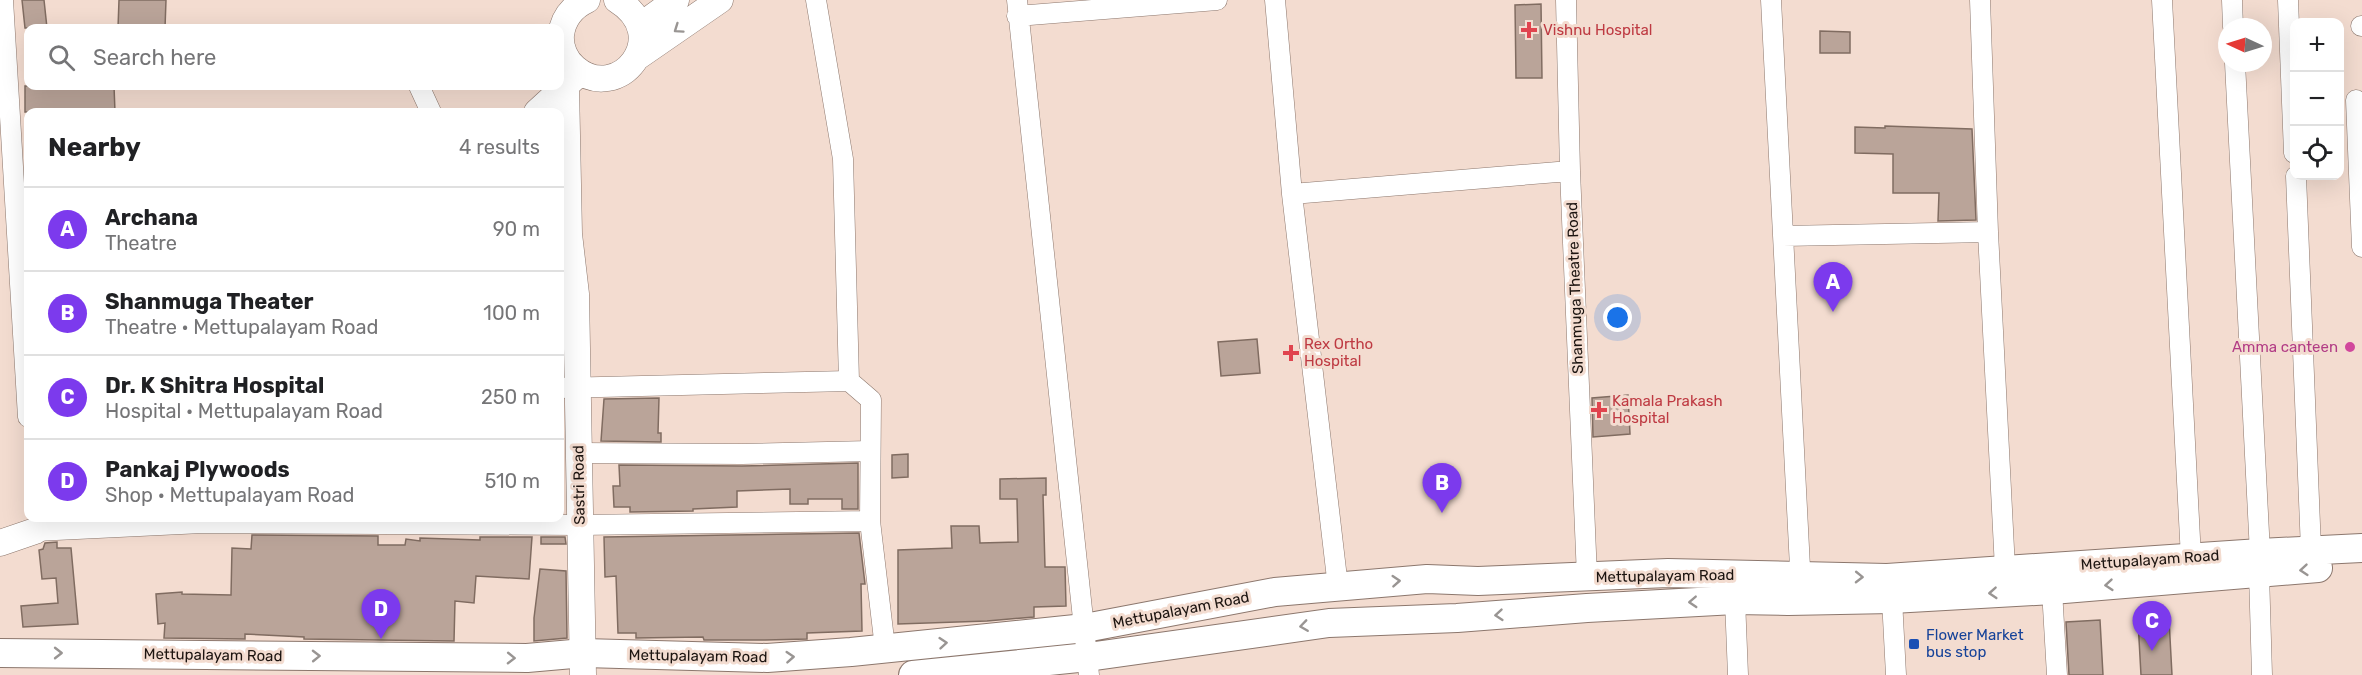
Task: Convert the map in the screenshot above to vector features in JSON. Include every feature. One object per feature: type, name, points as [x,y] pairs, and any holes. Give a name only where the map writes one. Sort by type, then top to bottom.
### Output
[{"type":"highway","name":"Mettupalayam Road","points":[[0,653],[527,658],[584,664],[767,658],[1011,637],[1085,628],[1275,592],[1427,579],[1478,581],[1668,573],[1892,599],[2052,590],[2259,563],[2312,550],[2362,548]]},
{"type":"highway","name":"Mettupalayam Road","points":[[913,675],[1089,666],[1329,623],[1457,618],[1735,600],[1802,588],[1887,578],[2005,569],[2191,558],[2362,567]]},
{"type":"main road","points":[[547,108],[571,99],[605,78],[628,69],[636,58],[641,48],[640,26],[635,15],[617,0]]},
{"type":"main road","points":[[640,26],[676,0]]},
{"type":"main road","points":[[636,58],[720,0]]},
{"type":"main road","points":[[564,24],[575,5]]},
{"type":"main road","points":[[564,54],[570,64],[571,99]]},
{"type":"main road","name":"Sastri Road","points":[[571,99],[580,259],[568,388],[578,453],[584,664]]},
{"type":"main road","points":[[2,544],[41,522]]},
{"type":"street","points":[[3,0],[24,350]]},
{"type":"street","points":[[816,0],[843,159],[849,381]]},
{"type":"street","points":[[1089,666],[1017,8],[1217,0]]},
{"type":"street","points":[[1275,0],[1292,194],[1338,587]]},
{"type":"street","name":"Shanmuga Theatre Road","points":[[1566,0],[1570,171],[1587,577]]},
{"type":"street","points":[[1771,0],[1802,588]]},
{"type":"street","points":[[1980,0],[1988,232],[2005,569]]},
{"type":"street","points":[[2162,0],[2191,558]]},
{"type":"street","points":[[2232,0],[2233,18]]},
{"type":"street","points":[[2288,0],[2292,72]]},
{"type":"street","points":[[2235,72],[2259,563],[2262,675]]},
{"type":"street","points":[[421,90],[429,108]]},
{"type":"street","points":[[2352,100],[2360,184],[2362,247]]},
{"type":"street","points":[[1292,194],[1570,171]]},
{"type":"street","points":[[2295,180],[2312,550]]},
{"type":"street","points":[[1783,236],[1988,232]]},
{"type":"street","points":[[568,388],[849,381],[871,400],[870,521],[885,648]]},
{"type":"street","points":[[578,453],[742,454],[870,451]]},
{"type":"street","points":[[41,522],[579,525],[870,521]]},
{"type":"street","points":[[2052,590],[2057,675]]},
{"type":"street","points":[[1892,599],[1896,675]]},
{"type":"street","points":[[1735,600],[1738,675]]},
{"type":"building","points":[[22,0],[44,0],[47,24],[25,24]]},
{"type":"building","points":[[119,0],[166,0],[165,24],[118,24]]},
{"type":"building","points":[[1541,4],[1542,78],[1516,78],[1515,5]]},
{"type":"building","points":[[1820,31],[1850,32],[1850,53],[1820,53]]},
{"type":"building","points":[[25,90],[114,90],[115,108],[25,108]]},
{"type":"building","points":[[1885,126],[1972,129],[1976,220],[1938,221],[1939,193],[1893,193],[1893,154],[1855,153],[1855,127],[1885,128]]},
{"type":"building","points":[[1257,339],[1260,373],[1221,376],[1218,342]]},
{"type":"building","points":[[1628,395],[1630,434],[1593,437],[1592,398]]},
{"type":"building","points":[[659,398],[658,433],[661,433],[661,442],[601,441],[604,399]]},
{"type":"building","points":[[908,454],[908,477],[892,478],[892,455]]},
{"type":"building","points":[[858,463],[858,509],[842,509],[842,499],[808,499],[808,504],[790,504],[790,489],[737,491],[737,507],[693,509],[693,511],[630,512],[630,507],[614,507],[613,486],[620,486],[619,465],[742,466]]},
{"type":"building","points":[[1046,478],[1046,495],[1043,495],[1045,567],[1065,567],[1066,606],[1034,607],[1034,617],[898,624],[898,550],[952,548],[951,526],[979,526],[980,543],[1018,542],[1017,499],[1000,499],[1000,479]]},
{"type":"building","points":[[859,533],[865,584],[861,584],[862,631],[807,633],[807,639],[765,640],[704,640],[703,637],[636,638],[636,633],[618,633],[616,576],[605,577],[604,537]]},
{"type":"building","points":[[252,535],[378,536],[378,545],[405,545],[406,539],[420,541],[420,538],[480,540],[480,537],[532,537],[529,579],[476,576],[474,603],[455,601],[454,641],[304,639],[304,637],[245,634],[245,639],[164,638],[165,623],[158,624],[156,594],[182,592],[182,594],[231,595],[232,548],[251,549]]},
{"type":"building","points":[[541,537],[565,537],[566,544],[541,544]]},
{"type":"building","points":[[57,542],[57,548],[71,548],[78,624],[23,627],[21,606],[58,603],[56,578],[42,579],[39,550],[43,549],[45,543]]},
{"type":"building","points":[[540,569],[566,571],[567,638],[534,641],[534,618]]},
{"type":"building","points":[[2169,619],[2172,675],[2141,675],[2138,621]]},
{"type":"building","points":[[2100,620],[2103,675],[2069,675],[2066,622]]},
{"type":"place","name":"Vishnu Hospital","points":[[1529,30]]},
{"type":"place","name":"Archana","points":[[1833,312]]},
{"type":"place","name":"Amma canteen","points":[[2350,347]]},
{"type":"place","name":"Rex Ortho Hospital","points":[[1291,353]]},
{"type":"place","name":"Kamala Prakash Hospital","points":[[1599,410]]},
{"type":"place","name":"Shanmuga Theater","points":[[1442,513]]},
{"type":"place","name":"Pankaj Plywoods","points":[[381,639]]},
{"type":"place","name":"Flower Market bus stop","points":[[1914,644]]},
{"type":"place","name":"Dr. K Shitra Hospital","points":[[2152,651]]}]
